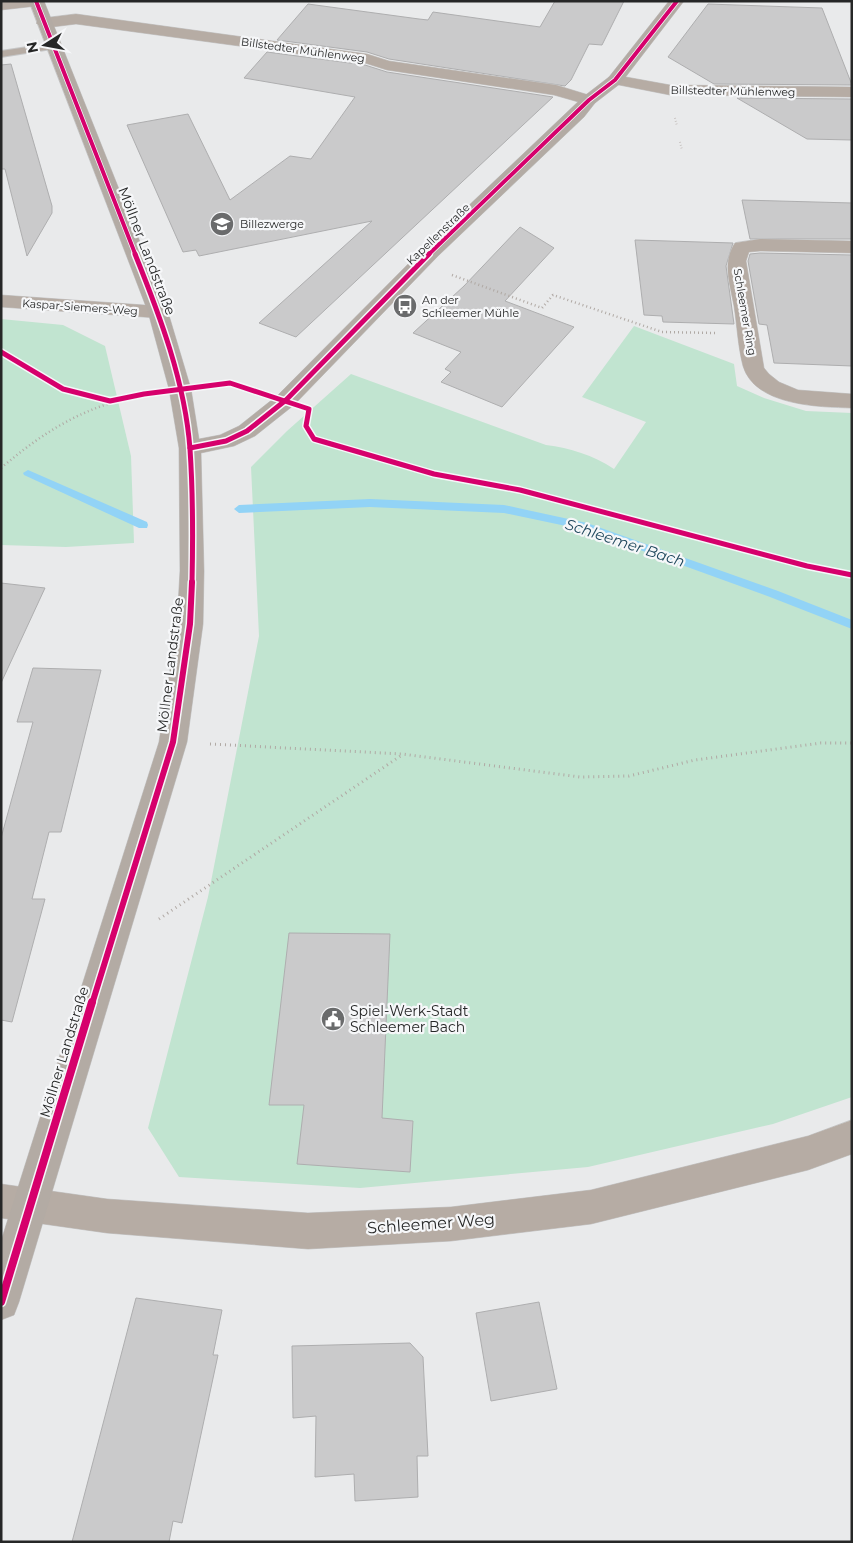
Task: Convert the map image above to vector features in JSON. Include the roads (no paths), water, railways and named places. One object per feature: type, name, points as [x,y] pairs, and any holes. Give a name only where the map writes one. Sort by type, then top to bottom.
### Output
[{"type":"street","name":"Kapellenstraße","points":[[190,448],[226,441],[240,434],[286,400],[421,263],[589,100],[616,80],[677,1]]},
{"type":"street","points":[[1,6],[37,2]]},
{"type":"street","name":"Möllner Landstraße","points":[[1,1302],[15,1203],[173,742],[190,624],[192,528],[190,448],[180,389],[158,312],[37,2]]},
{"type":"street","name":"Billstedter Mühlenweg","points":[[44,23],[76,19],[358,57],[387,65],[556,90],[589,100]]},
{"type":"street","name":"Billstedter Mühlenweg","points":[[616,80],[670,90],[852,92]]},
{"type":"street","name":"Schleemer Ring","points":[[852,247],[760,245],[742,247],[736,261],[754,368],[759,378],[768,386],[780,392],[852,402]]},
{"type":"street","name":"Kaspar-Siemers-Weg","points":[[1,301],[158,312]]},
{"type":"street","name":"Schleemer Weg","points":[[15,1203],[107,1216],[308,1231],[451,1224],[591,1207],[808,1153],[852,1137]]},
{"type":"lane","points":[[1,54],[54,46]]},
{"type":"waterway","name":"Schleemer Bach","points":[[28,473],[143,525]]},
{"type":"waterway","name":"Schleemer Bach","points":[[239,509],[370,503],[504,509],[587,527],[774,594],[852,625]]},
{"type":"place","name":"Billezwerge","points":[[222,224]]},
{"type":"place","name":"An der Schleemer Mühle","points":[[405,306]]},
{"type":"place","name":"Spiel-Werk-Stadt Schleemer Bach","points":[[333,1019]]}]
